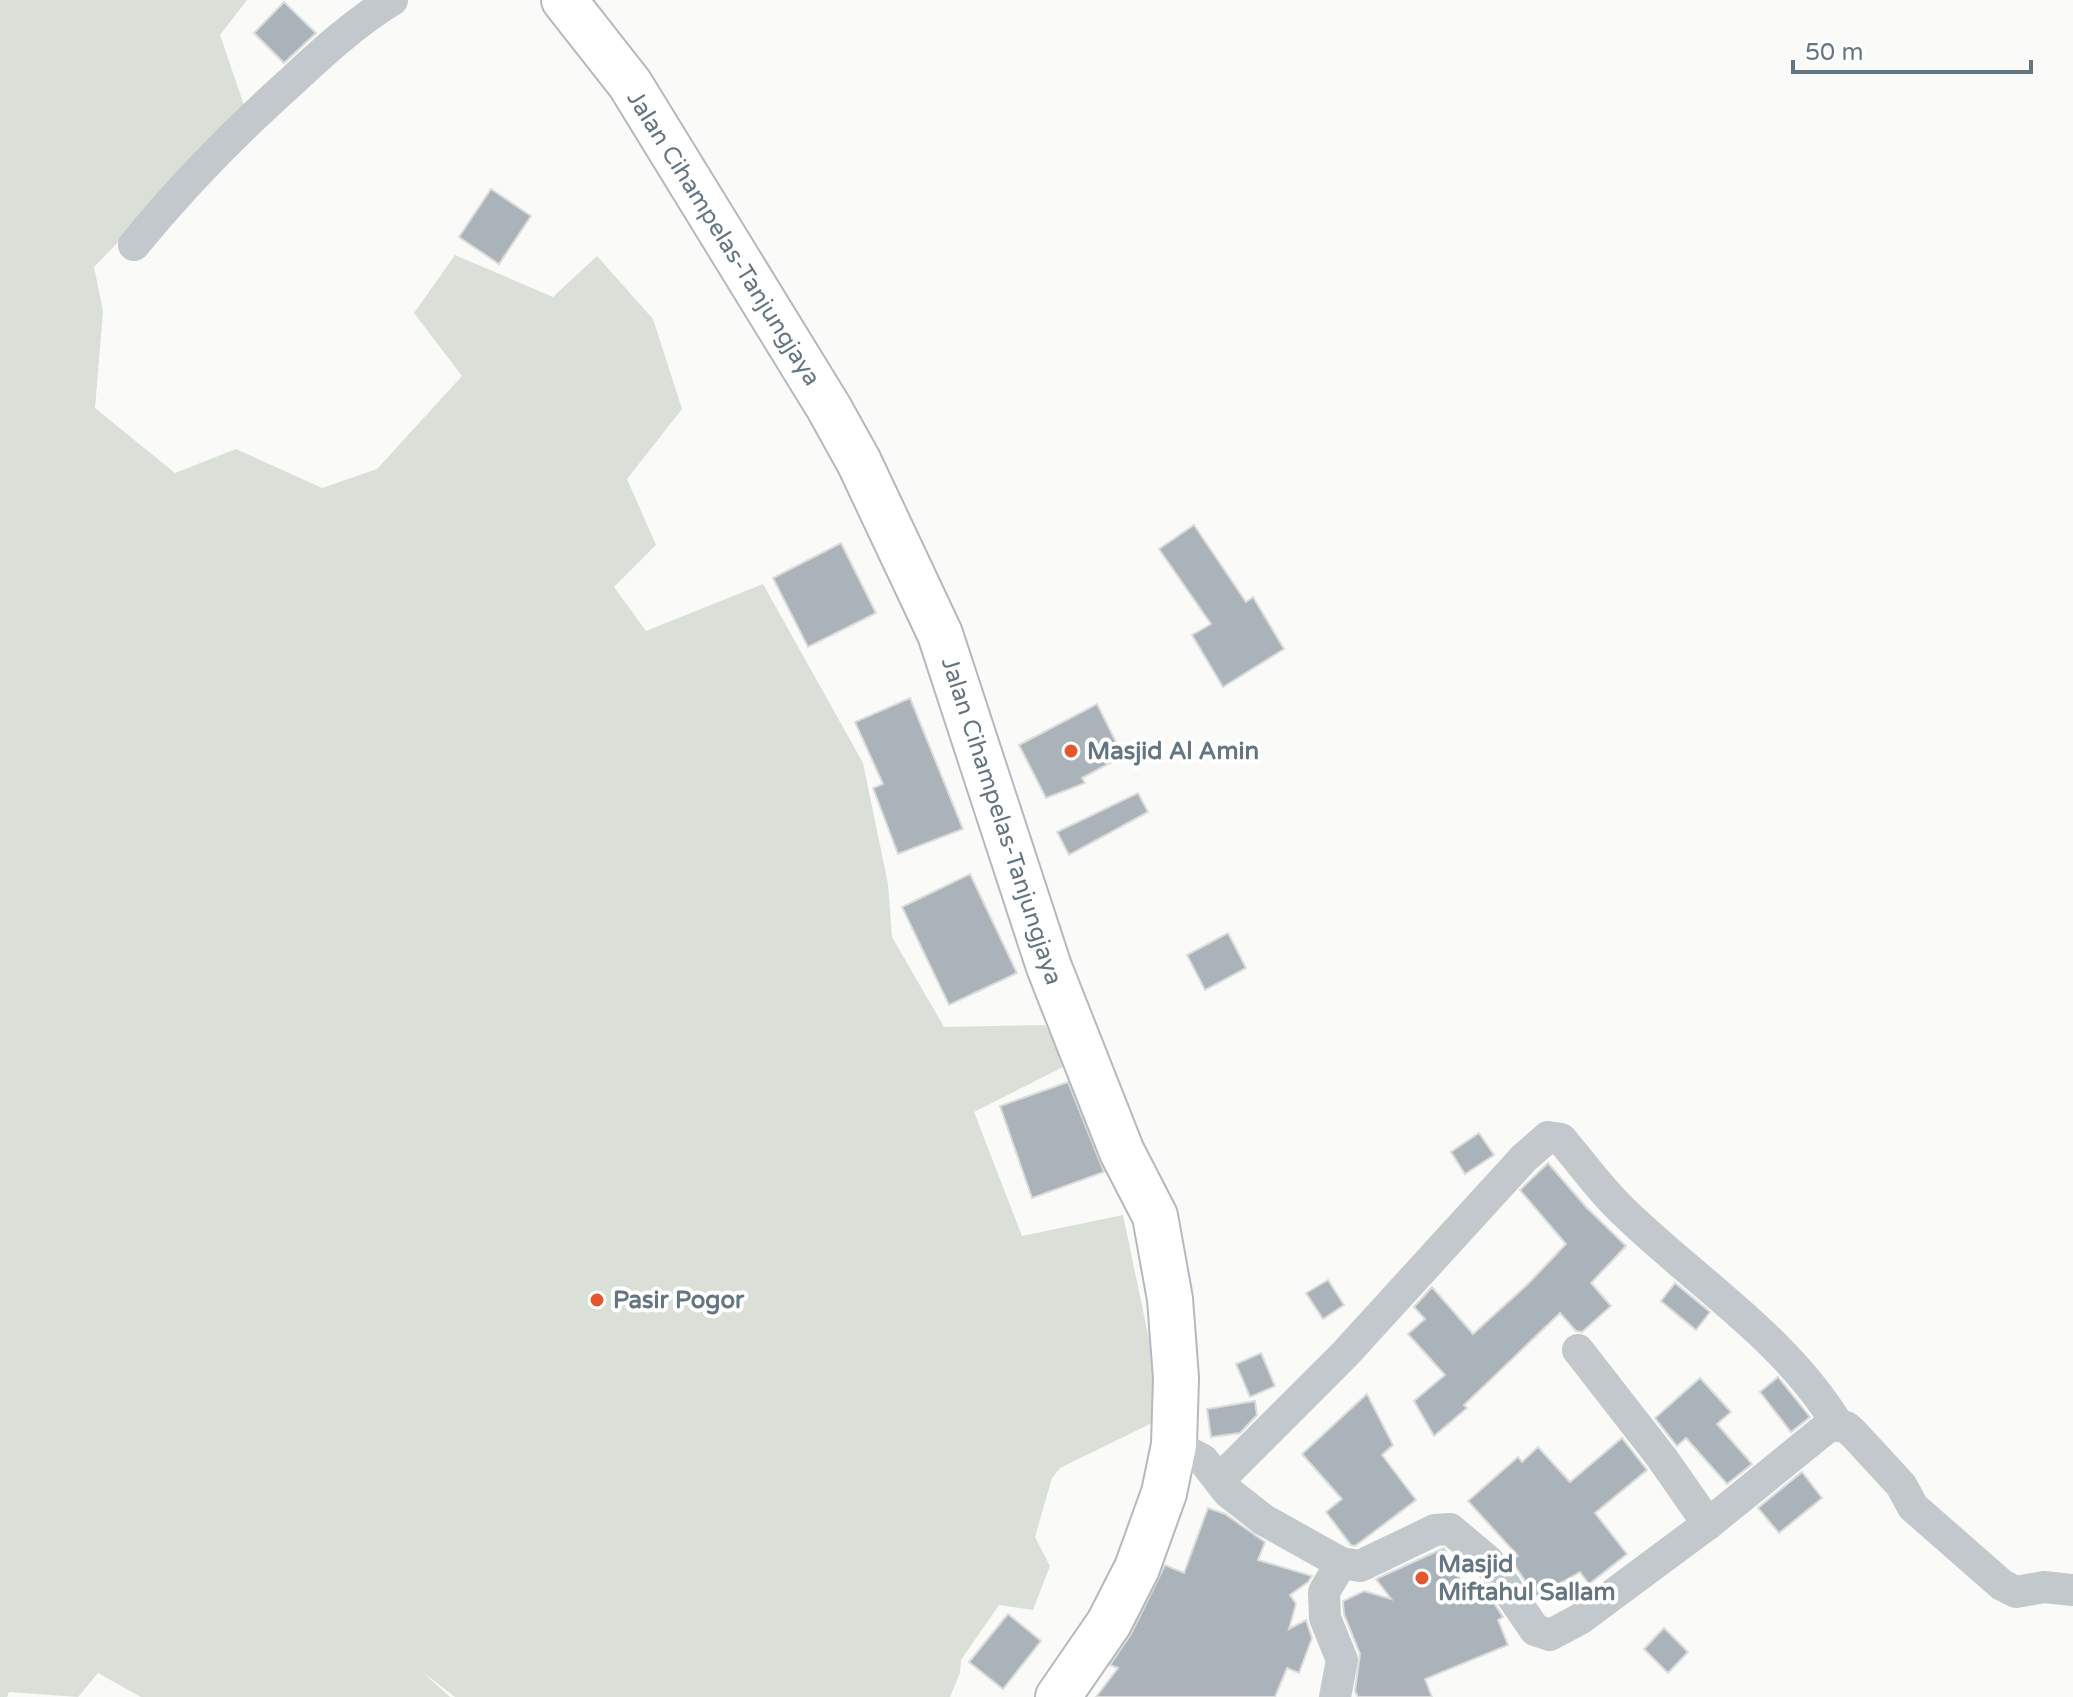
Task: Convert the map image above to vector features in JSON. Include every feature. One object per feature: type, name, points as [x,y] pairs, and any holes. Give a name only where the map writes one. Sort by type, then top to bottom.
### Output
[{"type":"main road","name":"Jalan Cihampelas-Tanjungjaya","points":[[564,0],[630,84],[859,462],[940,634],[1049,967],[1122,1152],[1155,1216],[1170,1299],[1176,1378],[1174,1445],[1164,1493],[1137,1568],[1109,1623],[1058,1697]]},
{"type":"street","points":[[134,245],[249,119],[331,45],[392,0]]},
{"type":"street","points":[[1219,1480],[1345,1354],[1524,1158],[1548,1137],[1561,1139],[1619,1207],[1736,1309],[1803,1378],[1838,1425]]},
{"type":"street","points":[[1578,1350],[1662,1458],[1708,1524]]},
{"type":"street","points":[[1174,1445],[1203,1460],[1228,1492],[1264,1520],[1341,1563],[1360,1566],[1435,1530],[1450,1529],[1488,1561],[1535,1630],[1550,1635],[1580,1619],[1708,1524],[1830,1425],[1846,1427],[1853,1433],[1901,1485],[1913,1507],[2002,1585],[2016,1592],[2044,1587],[2073,1590]]},
{"type":"street","points":[[1335,1697],[1342,1660],[1325,1618],[1324,1592],[1341,1563]]},
{"type":"shaded area","points":[[0,0],[247,0],[220,35],[246,111],[94,267],[103,311],[95,408],[175,473],[236,449],[322,488],[377,469],[462,376],[414,313],[455,255],[553,297],[597,256],[653,319],[682,409],[627,479],[656,545],[614,587],[646,631],[763,584],[863,763],[888,884],[892,937],[944,1027],[1045,1025],[1067,1065],[974,1112],[1022,1236],[1123,1215],[1157,1377],[1152,1423],[1060,1468],[1052,1478],[1035,1537],[1050,1566],[1033,1610],[999,1605],[961,1660],[960,1673],[950,1697],[455,1697],[420,1670],[450,1697],[141,1697],[98,1673],[78,1697],[9,1692],[7,1697],[0,1697]]},
{"type":"building","points":[[284,2],[316,33],[284,63],[254,33]]},
{"type":"building","points":[[491,189],[531,216],[499,264],[459,237]]},
{"type":"building","points":[[1194,525],[1246,602],[1253,597],[1284,649],[1223,687],[1192,635],[1211,624],[1159,549]]},
{"type":"building","points":[[841,543],[876,613],[808,647],[773,578]]},
{"type":"building","points":[[910,698],[963,829],[898,854],[873,788],[883,784],[855,722]]},
{"type":"building","name":"Masjid Al Amin","points":[[1097,704],[1123,756],[1082,778],[1085,783],[1046,798],[1019,745]]},
{"type":"building","points":[[1138,793],[1148,812],[1069,855],[1057,832]]},
{"type":"building","points":[[970,874],[1017,973],[949,1005],[902,907]]},
{"type":"building","points":[[1228,933],[1246,968],[1205,990],[1187,955]]},
{"type":"building","points":[[1068,1082],[1104,1172],[1032,1198],[1000,1106]]},
{"type":"building","points":[[1479,1133],[1494,1155],[1465,1174],[1451,1152]]},
{"type":"building","points":[[1548,1163],[1586,1207],[1626,1246],[1591,1283],[1611,1306],[1582,1332],[1576,1331],[1560,1313],[1464,1405],[1467,1408],[1434,1436],[1414,1401],[1445,1375],[1408,1334],[1425,1319],[1414,1307],[1432,1287],[1473,1334],[1566,1244],[1520,1190]]},
{"type":"building","points":[[1328,1280],[1344,1305],[1323,1319],[1306,1293]]},
{"type":"building","points":[[1675,1283],[1710,1312],[1696,1330],[1661,1301]]},
{"type":"building","points":[[1261,1353],[1275,1386],[1250,1397],[1236,1364]]},
{"type":"building","points":[[1778,1377],[1810,1417],[1791,1432],[1760,1392]]},
{"type":"building","points":[[1700,1378],[1731,1412],[1717,1424],[1752,1464],[1727,1484],[1686,1438],[1677,1446],[1655,1418]]},
{"type":"building","points":[[1367,1394],[1393,1445],[1382,1455],[1416,1500],[1355,1546],[1326,1512],[1342,1499],[1302,1454]]},
{"type":"building","points":[[1255,1401],[1257,1415],[1240,1433],[1211,1437],[1207,1409]]},
{"type":"building","points":[[1622,1438],[1647,1470],[1595,1513],[1627,1554],[1589,1584],[1580,1572],[1536,1597],[1511,1560],[1518,1556],[1468,1501],[1518,1457],[1522,1462],[1538,1447],[1570,1482]]},
{"type":"building","points":[[1802,1472],[1822,1498],[1779,1533],[1758,1508]]},
{"type":"building","points":[[1208,1508],[1225,1514],[1265,1542],[1258,1560],[1312,1576],[1290,1595],[1296,1604],[1289,1629],[1306,1620],[1312,1638],[1299,1673],[1287,1668],[1275,1697],[1096,1697],[1118,1668],[1110,1665],[1131,1634],[1165,1565],[1184,1573]]},
{"type":"building","points":[[1444,1548],[1471,1601],[1488,1594],[1503,1617],[1498,1620],[1508,1645],[1425,1679],[1432,1697],[1358,1697],[1355,1691],[1360,1654],[1344,1614],[1343,1601],[1364,1591],[1391,1599],[1376,1579]]},
{"type":"building","points":[[1008,1614],[1041,1641],[1003,1689],[969,1662]]},
{"type":"building","points":[[1664,1628],[1688,1652],[1668,1673],[1644,1649]]},
{"type":"place","name":"Masjid Al Amin","points":[[1071,751]]},
{"type":"place","name":"Pasir Pogor","points":[[597,1300]]},
{"type":"place","name":"Masjid Miftahul Sallam","points":[[1422,1578]]}]
